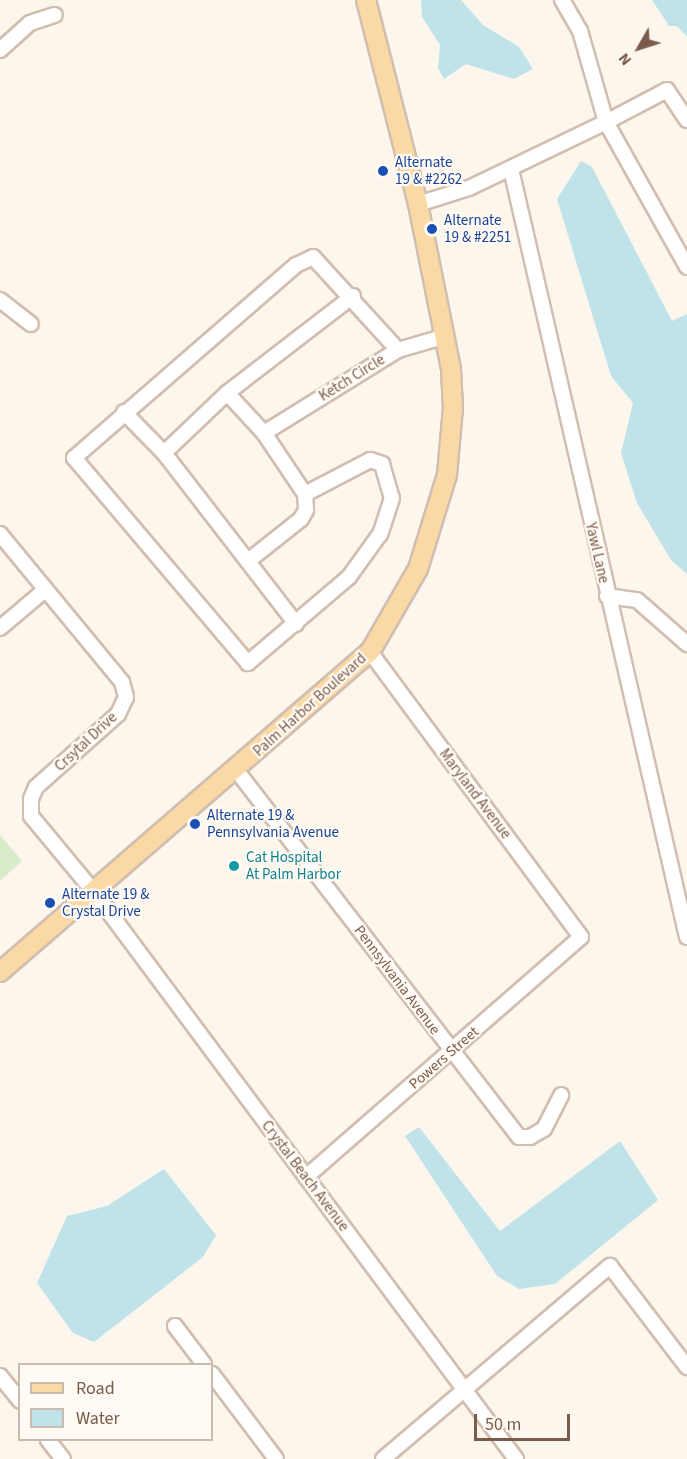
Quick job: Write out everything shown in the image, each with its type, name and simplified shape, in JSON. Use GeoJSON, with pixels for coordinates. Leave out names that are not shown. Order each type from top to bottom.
{"type":"FeatureCollection","features":[{"type":"Feature","properties":{"kind":"main road"},"geometry":{"type":"LineString","coordinates":[[366,0],[418,204]]}},
{"type":"Feature","properties":{"kind":"main road","name":"Palm Harbor Boulevard"},"geometry":{"type":"LineString","coordinates":[[0,972],[237,771],[370,652],[418,569],[440,509],[452,446],[453,408],[446,336],[418,204]]}},
{"type":"Feature","properties":{"kind":"street"},"geometry":{"type":"LineString","coordinates":[[562,0],[580,31],[606,122],[687,267]]}},
{"type":"Feature","properties":{"kind":"street"},"geometry":{"type":"LineString","coordinates":[[0,50],[30,23],[55,15]]}},
{"type":"Feature","properties":{"kind":"street"},"geometry":{"type":"LineString","coordinates":[[418,204],[511,169],[667,90],[687,120]]}},
{"type":"Feature","properties":{"kind":"street","name":"Yawl Lane"},"geometry":{"type":"LineString","coordinates":[[511,169],[607,596],[687,937]]}},
{"type":"Feature","properties":{"kind":"street"},"geometry":{"type":"LineString","coordinates":[[305,494],[370,460],[382,464],[392,498],[380,534],[349,577],[248,663],[75,458],[124,412],[296,265],[313,257],[353,296],[398,350]]}},
{"type":"Feature","properties":{"kind":"street"},"geometry":{"type":"LineString","coordinates":[[164,453],[227,393],[353,296]]}},
{"type":"Feature","properties":{"kind":"street"},"geometry":{"type":"LineString","coordinates":[[0,300],[32,324]]}},
{"type":"Feature","properties":{"kind":"street","name":"Ketch Circle"},"geometry":{"type":"LineString","coordinates":[[264,433],[398,350],[446,336]]}},
{"type":"Feature","properties":{"kind":"street"},"geometry":{"type":"LineString","coordinates":[[227,393],[264,433],[305,494],[306,510],[301,519],[248,561]]}},
{"type":"Feature","properties":{"kind":"street"},"geometry":{"type":"LineString","coordinates":[[124,412],[164,453],[296,624]]}},
{"type":"Feature","properties":{"kind":"street","name":"Crsytal Drive"},"geometry":{"type":"LineString","coordinates":[[0,534],[122,682],[126,697],[118,714],[36,787],[30,800],[31,816],[94,892]]}},
{"type":"Feature","properties":{"kind":"street"},"geometry":{"type":"LineString","coordinates":[[0,628],[45,590]]}},
{"type":"Feature","properties":{"kind":"street"},"geometry":{"type":"LineString","coordinates":[[607,596],[637,600],[687,644]]}},
{"type":"Feature","properties":{"kind":"street","name":"Maryland Avenue"},"geometry":{"type":"LineString","coordinates":[[370,652],[581,937]]}},
{"type":"Feature","properties":{"kind":"street","name":"Pennsylvania Avenue"},"geometry":{"type":"LineString","coordinates":[[237,771],[519,1137],[530,1137],[544,1129],[561,1095]]}},
{"type":"Feature","properties":{"kind":"street","name":"Crystal Beach Avenue"},"geometry":{"type":"LineString","coordinates":[[94,892],[516,1459]]}},
{"type":"Feature","properties":{"kind":"street","name":"Powers Street"},"geometry":{"type":"LineString","coordinates":[[306,1176],[452,1052],[581,937]]}},
{"type":"Feature","properties":{"kind":"street"},"geometry":{"type":"LineString","coordinates":[[383,1459],[610,1266],[687,1367]]}},
{"type":"Feature","properties":{"kind":"street"},"geometry":{"type":"LineString","coordinates":[[175,1326],[203,1363]]}},
{"type":"Feature","properties":{"kind":"street"},"geometry":{"type":"LineString","coordinates":[[213,1375],[276,1459]]}},
{"type":"Feature","properties":{"kind":"street"},"geometry":{"type":"LineString","coordinates":[[0,1376],[18,1398]]}},
{"type":"Feature","properties":{"kind":"street"},"geometry":{"type":"LineString","coordinates":[[49,1441],[63,1459]]}},
{"type":"Feature","properties":{"kind":"green space"},"geometry":{"type":"Polygon","coordinates":[[[0,835],[22,861],[0,881],[0,835]]]}},
{"type":"Feature","properties":{"kind":"water"},"geometry":{"type":"Polygon","coordinates":[[[421,0],[461,0],[483,25],[519,47],[533,69],[514,79],[466,64],[444,79],[438,68],[440,45],[422,17],[421,0]]]}},
{"type":"Feature","properties":{"kind":"water"},"geometry":{"type":"Polygon","coordinates":[[[652,0],[687,0],[687,37],[677,26],[669,26],[652,0]]]}},
{"type":"Feature","properties":{"kind":"water"},"geometry":{"type":"Polygon","coordinates":[[[581,161],[592,167],[672,321],[687,314],[687,574],[671,560],[637,503],[621,453],[633,403],[611,376],[557,199],[581,161]]]}},
{"type":"Feature","properties":{"kind":"water"},"geometry":{"type":"Polygon","coordinates":[[[419,1127],[500,1231],[620,1141],[658,1200],[555,1284],[519,1289],[497,1276],[405,1136],[419,1127]]]}},
{"type":"Feature","properties":{"kind":"water"},"geometry":{"type":"Polygon","coordinates":[[[164,1169],[216,1235],[203,1257],[94,1342],[73,1333],[37,1283],[67,1216],[107,1206],[164,1169]]]}},
{"type":"Feature","properties":{"kind":"place","name":"Alternate 19 & #2262"},"geometry":{"type":"Point","coordinates":[383,171]}},
{"type":"Feature","properties":{"kind":"place","name":"Alternate 19 & #2251"},"geometry":{"type":"Point","coordinates":[432,229]}},
{"type":"Feature","properties":{"kind":"place","name":"Alternate 19 & Pennsylvania Avenue"},"geometry":{"type":"Point","coordinates":[195,824]}},
{"type":"Feature","properties":{"kind":"place","name":"Cat Hospital At Palm Harbor"},"geometry":{"type":"Point","coordinates":[234,866]}},
{"type":"Feature","properties":{"kind":"place","name":"Alternate 19 & Crystal Drive"},"geometry":{"type":"Point","coordinates":[50,903]}}]}
